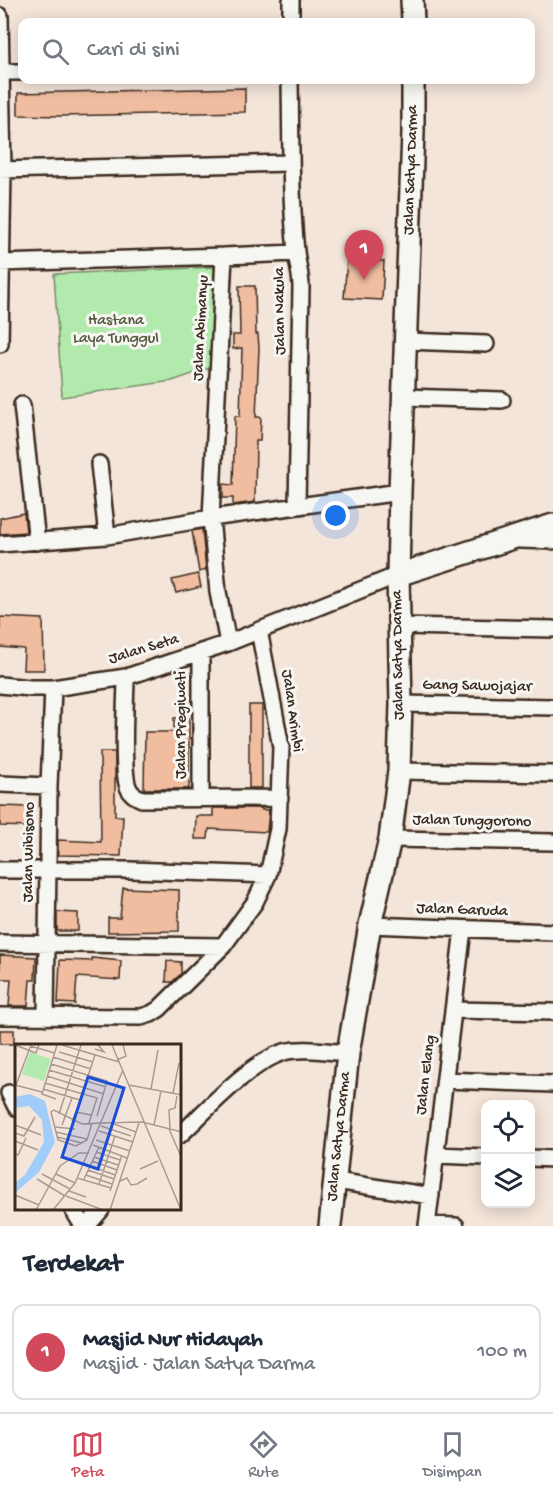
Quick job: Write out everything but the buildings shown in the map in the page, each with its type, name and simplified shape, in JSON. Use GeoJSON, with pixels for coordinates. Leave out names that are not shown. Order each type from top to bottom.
{"type":"FeatureCollection","features":[{"type":"Feature","properties":{"kind":"main road"},"geometry":{"type":"LineString","coordinates":[[412,0],[412,18]]}},
{"type":"Feature","properties":{"kind":"main road","name":"Jalan Satya Darma"},"geometry":{"type":"LineString","coordinates":[[330,1226],[348,1053],[370,926],[390,839],[399,771],[401,704],[398,575],[413,84]]}},
{"type":"Feature","properties":{"kind":"main road"},"geometry":{"type":"LineString","coordinates":[[398,575],[553,525]]}},
{"type":"Feature","properties":{"kind":"street"},"geometry":{"type":"LineString","coordinates":[[291,0],[291,18]]}},
{"type":"Feature","properties":{"kind":"street"},"geometry":{"type":"LineString","coordinates":[[0,16],[2,170],[0,344]]}},
{"type":"Feature","properties":{"kind":"street"},"geometry":{"type":"LineString","coordinates":[[1,72],[18,72]]}},
{"type":"Feature","properties":{"kind":"street","name":"Jalan Nakula"},"geometry":{"type":"LineString","coordinates":[[290,84],[291,163],[296,253],[301,274],[297,506]]}},
{"type":"Feature","properties":{"kind":"street"},"geometry":{"type":"LineString","coordinates":[[2,170],[291,163]]}},
{"type":"Feature","properties":{"kind":"street"},"geometry":{"type":"LineString","coordinates":[[224,256],[296,253]]}},
{"type":"Feature","properties":{"kind":"street","name":"Jalan Abimanyu"},"geometry":{"type":"LineString","coordinates":[[2,263],[224,256],[211,518],[218,592],[228,642]]}},
{"type":"Feature","properties":{"kind":"street"},"geometry":{"type":"LineString","coordinates":[[406,341],[486,344]]}},
{"type":"Feature","properties":{"kind":"street"},"geometry":{"type":"LineString","coordinates":[[403,397],[502,400]]}},
{"type":"Feature","properties":{"kind":"street"},"geometry":{"type":"LineString","coordinates":[[22,405],[37,542]]}},
{"type":"Feature","properties":{"kind":"street"},"geometry":{"type":"LineString","coordinates":[[99,464],[107,536]]}},
{"type":"Feature","properties":{"kind":"street"},"geometry":{"type":"LineString","coordinates":[[0,544],[107,536],[211,518],[400,492]]}},
{"type":"Feature","properties":{"kind":"street"},"geometry":{"type":"LineString","coordinates":[[510,539],[553,541]]}},
{"type":"Feature","properties":{"kind":"street","name":"Jalan Seta"},"geometry":{"type":"LineString","coordinates":[[0,685],[52,688],[126,677],[228,642],[398,575]]}},
{"type":"Feature","properties":{"kind":"street"},"geometry":{"type":"LineString","coordinates":[[399,626],[553,629]]}},
{"type":"Feature","properties":{"kind":"street","name":"Jalan Arimbi"},"geometry":{"type":"LineString","coordinates":[[0,1016],[141,1017],[151,1014],[159,1009],[223,946],[255,902],[268,875],[278,829],[281,747],[259,630]]}},
{"type":"Feature","properties":{"kind":"street","name":"Jalan Pregiwati"},"geometry":{"type":"LineString","coordinates":[[201,652],[201,798]]}},
{"type":"Feature","properties":{"kind":"street"},"geometry":{"type":"LineString","coordinates":[[126,677],[125,758],[127,785],[133,795],[142,799],[280,798]]}},
{"type":"Feature","properties":{"kind":"street","name":"Jalan Wibisono"},"geometry":{"type":"LineString","coordinates":[[46,1017],[52,688]]}},
{"type":"Feature","properties":{"kind":"street","name":"Gang Sawojajar"},"geometry":{"type":"LineString","coordinates":[[401,704],[553,707]]}},
{"type":"Feature","properties":{"kind":"street"},"geometry":{"type":"LineString","coordinates":[[399,771],[553,774]]}},
{"type":"Feature","properties":{"kind":"street"},"geometry":{"type":"LineString","coordinates":[[0,784],[49,786]]}},
{"type":"Feature","properties":{"kind":"street","name":"Jalan Tunggorono"},"geometry":{"type":"LineString","coordinates":[[390,839],[553,842]]}},
{"type":"Feature","properties":{"kind":"street"},"geometry":{"type":"LineString","coordinates":[[0,870],[130,870],[268,875]]}},
{"type":"Feature","properties":{"kind":"street","name":"Jalan Garuda"},"geometry":{"type":"LineString","coordinates":[[370,926],[553,932]]}},
{"type":"Feature","properties":{"kind":"street","name":"Jalan Elang"},"geometry":{"type":"LineString","coordinates":[[428,1226],[463,929]]}},
{"type":"Feature","properties":{"kind":"street"},"geometry":{"type":"LineString","coordinates":[[0,943],[223,946]]}},
{"type":"Feature","properties":{"kind":"street"},"geometry":{"type":"LineString","coordinates":[[453,1010],[553,1012]]}},
{"type":"Feature","properties":{"kind":"street"},"geometry":{"type":"LineString","coordinates":[[182,1133],[261,1062],[284,1052],[348,1053]]}},
{"type":"Feature","properties":{"kind":"street"},"geometry":{"type":"LineString","coordinates":[[445,1080],[553,1084]]}},
{"type":"Feature","properties":{"kind":"street"},"geometry":{"type":"LineString","coordinates":[[9,1093],[15,1105]]}},
{"type":"Feature","properties":{"kind":"street"},"geometry":{"type":"LineString","coordinates":[[436,1155],[481,1156]]}},
{"type":"Feature","properties":{"kind":"street"},"geometry":{"type":"LineString","coordinates":[[535,1158],[553,1159]]}},
{"type":"Feature","properties":{"kind":"street"},"geometry":{"type":"LineString","coordinates":[[336,1181],[431,1196]]}},
{"type":"Feature","properties":{"kind":"street"},"geometry":{"type":"LineString","coordinates":[[74,1211],[85,1226],[99,1211]]}},
{"type":"Feature","properties":{"kind":"street"},"geometry":{"type":"LineString","coordinates":[[428,1226],[456,1226]]}},
{"type":"Feature","properties":{"kind":"green space","name":"Hastana Laya Tunggul"},"geometry":{"type":"Polygon","coordinates":[[[215,267],[210,368],[172,381],[62,397],[54,274],[215,267]]]}},
{"type":"Feature","properties":{"kind":"place","name":"Masjid Nur Hidayah"},"geometry":{"type":"Point","coordinates":[364,280]}}]}
